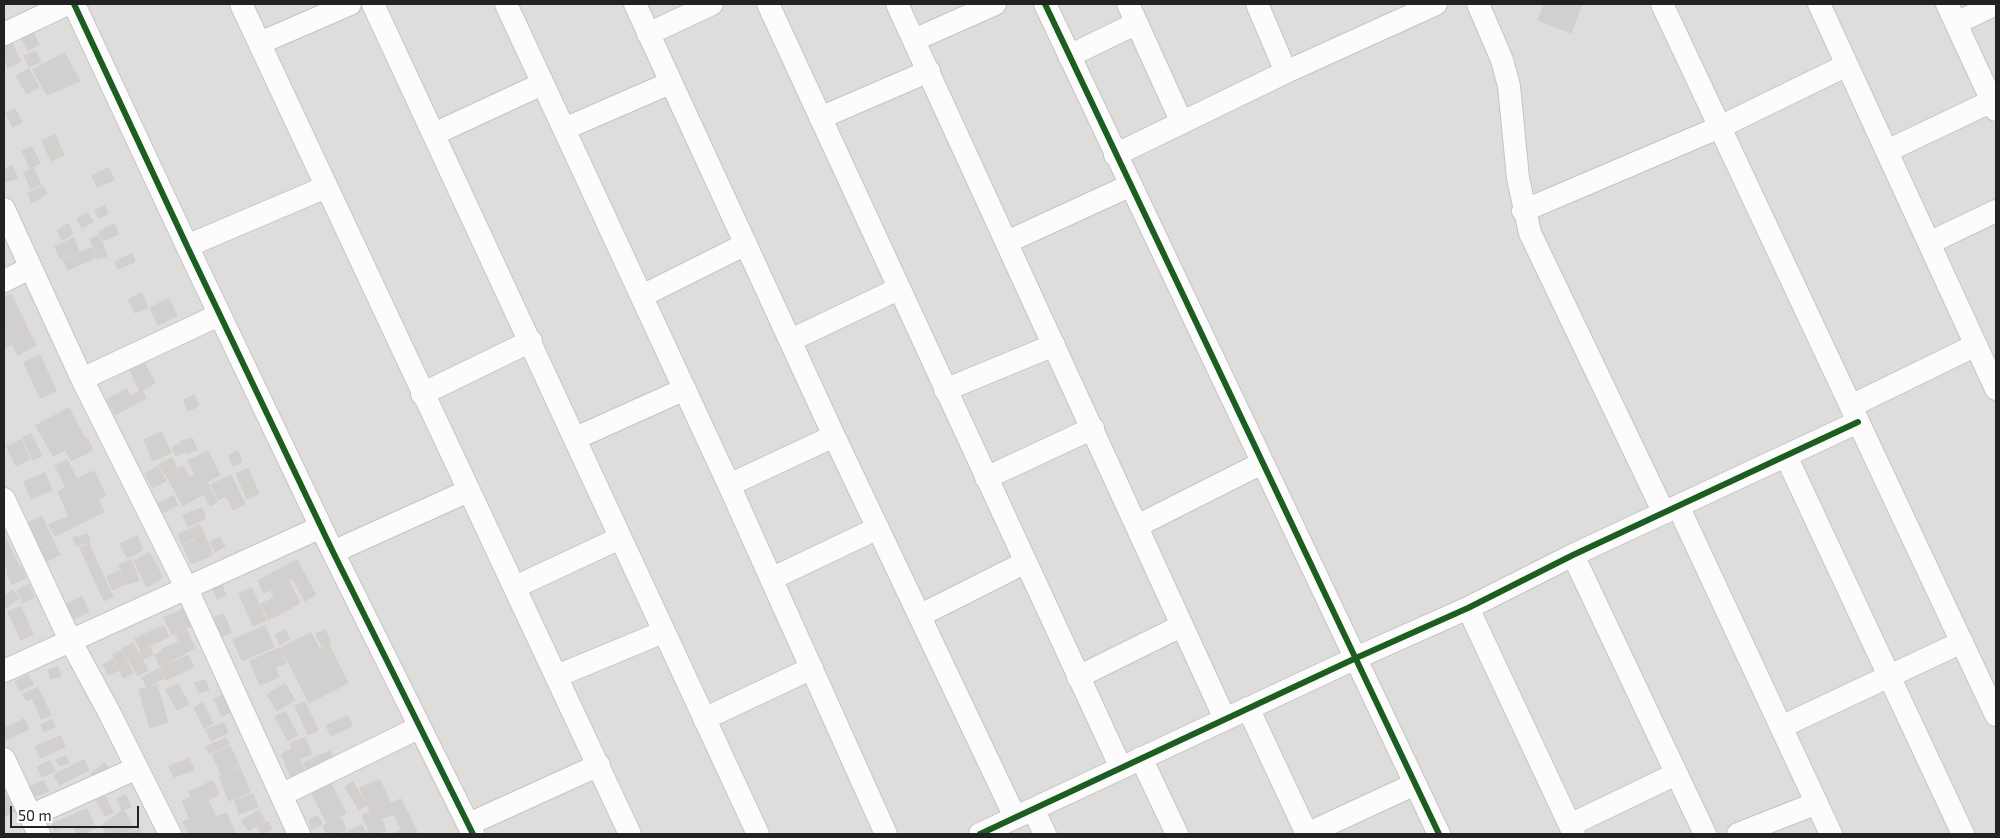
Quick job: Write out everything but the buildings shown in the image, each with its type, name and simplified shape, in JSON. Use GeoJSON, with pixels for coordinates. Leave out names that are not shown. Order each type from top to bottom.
{"type":"FeatureCollection","features":[{"type":"Feature","properties":{"kind":"street"},"geometry":{"type":"LineString","coordinates":[[4,34],[66,4]]}},
{"type":"Feature","properties":{"kind":"street"},"geometry":{"type":"LineString","coordinates":[[74,4],[219,315],[333,552],[471,829],[599,765]]}},
{"type":"Feature","properties":{"kind":"street"},"geometry":{"type":"LineString","coordinates":[[241,4],[422,394],[557,676],[630,834]]}},
{"type":"Feature","properties":{"kind":"street"},"geometry":{"type":"LineString","coordinates":[[260,43],[350,4]]}},
{"type":"Feature","properties":{"kind":"street"},"geometry":{"type":"LineString","coordinates":[[373,4],[576,438],[663,632],[758,834]]}},
{"type":"Feature","properties":{"kind":"street"},"geometry":{"type":"LineString","coordinates":[[506,4],[729,485],[886,834]]}},
{"type":"Feature","properties":{"kind":"street"},"geometry":{"type":"LineString","coordinates":[[635,4],[834,436],[920,615],[1024,813],[1045,834]]}},
{"type":"Feature","properties":{"kind":"street"},"geometry":{"type":"LineString","coordinates":[[648,34],[712,4]]}},
{"type":"Feature","properties":{"kind":"street"},"geometry":{"type":"LineString","coordinates":[[768,4],[1024,563],[1121,768]]}},
{"type":"Feature","properties":{"kind":"street"},"geometry":{"type":"LineString","coordinates":[[897,4],[1225,719]]}},
{"type":"Feature","properties":{"kind":"street"},"geometry":{"type":"LineString","coordinates":[[914,40],[995,4]]}},
{"type":"Feature","properties":{"kind":"street"},"geometry":{"type":"LineString","coordinates":[[1044,4],[1439,834]]}},
{"type":"Feature","properties":{"kind":"street"},"geometry":{"type":"LineString","coordinates":[[1257,4],[1286,72]]}},
{"type":"Feature","properties":{"kind":"street"},"geometry":{"type":"LineString","coordinates":[[1115,155],[1286,72],[1409,9],[1436,4]]}},
{"type":"Feature","properties":{"kind":"street"},"geometry":{"type":"LineString","coordinates":[[1478,4],[1502,60],[1509,86],[1523,211],[1530,233],[1781,727],[1831,834]]}},
{"type":"Feature","properties":{"kind":"street"},"geometry":{"type":"LineString","coordinates":[[1662,4],[1996,712]]}},
{"type":"Feature","properties":{"kind":"street"},"geometry":{"type":"LineString","coordinates":[[1819,4],[1996,389]]}},
{"type":"Feature","properties":{"kind":"street"},"geometry":{"type":"LineString","coordinates":[[1887,151],[1994,106],[1952,13],[1996,4]]}},
{"type":"Feature","properties":{"kind":"street"},"geometry":{"type":"LineString","coordinates":[[1069,56],[1132,13],[1182,123]]}},
{"type":"Feature","properties":{"kind":"street"},"geometry":{"type":"LineString","coordinates":[[1523,211],[1720,127],[1847,65]]}},
{"type":"Feature","properties":{"kind":"street"},"geometry":{"type":"LineString","coordinates":[[820,118],[929,71]]}},
{"type":"Feature","properties":{"kind":"street"},"geometry":{"type":"LineString","coordinates":[[564,129],[670,82]]}},
{"type":"Feature","properties":{"kind":"street"},"geometry":{"type":"LineString","coordinates":[[434,134],[542,84]]}},
{"type":"Feature","properties":{"kind":"street"},"geometry":{"type":"LineString","coordinates":[[1007,242],[1129,186]]}},
{"type":"Feature","properties":{"kind":"street"},"geometry":{"type":"LineString","coordinates":[[187,246],[326,187]]}},
{"type":"Feature","properties":{"kind":"street"},"geometry":{"type":"LineString","coordinates":[[4,209],[82,380],[187,589],[299,834]]}},
{"type":"Feature","properties":{"kind":"street"},"geometry":{"type":"LineString","coordinates":[[1929,243],[1996,211]]}},
{"type":"Feature","properties":{"kind":"street"},"geometry":{"type":"LineString","coordinates":[[642,296],[746,244]]}},
{"type":"Feature","properties":{"kind":"street"},"geometry":{"type":"LineString","coordinates":[[4,281],[30,268]]}},
{"type":"Feature","properties":{"kind":"street"},"geometry":{"type":"LineString","coordinates":[[791,340],[898,289]]}},
{"type":"Feature","properties":{"kind":"street"},"geometry":{"type":"LineString","coordinates":[[82,380],[219,315]]}},
{"type":"Feature","properties":{"kind":"street"},"geometry":{"type":"LineString","coordinates":[[422,394],[531,341]]}},
{"type":"Feature","properties":{"kind":"street"},"geometry":{"type":"LineString","coordinates":[[945,390],[1054,345]]}},
{"type":"Feature","properties":{"kind":"street"},"geometry":{"type":"LineString","coordinates":[[980,834],[1248,708],[1468,608],[1573,555],[1786,456],[1976,345]]}},
{"type":"Feature","properties":{"kind":"street"},"geometry":{"type":"LineString","coordinates":[[576,438],[685,389]]}},
{"type":"Feature","properties":{"kind":"street"},"geometry":{"type":"LineString","coordinates":[[986,478],[1093,428]]}},
{"type":"Feature","properties":{"kind":"street"},"geometry":{"type":"LineString","coordinates":[[729,485],[834,436]]}},
{"type":"Feature","properties":{"kind":"street"},"geometry":{"type":"LineString","coordinates":[[1786,456],[1962,834]]}},
{"type":"Feature","properties":{"kind":"street"},"geometry":{"type":"LineString","coordinates":[[1136,526],[1262,463]]}},
{"type":"Feature","properties":{"kind":"street"},"geometry":{"type":"LineString","coordinates":[[333,552],[468,491]]}},
{"type":"Feature","properties":{"kind":"street"},"geometry":{"type":"LineString","coordinates":[[4,499],[70,640],[170,834]]}},
{"type":"Feature","properties":{"kind":"street"},"geometry":{"type":"LineString","coordinates":[[4,671],[321,527]]}},
{"type":"Feature","properties":{"kind":"street"},"geometry":{"type":"LineString","coordinates":[[771,579],[878,528]]}},
{"type":"Feature","properties":{"kind":"street"},"geometry":{"type":"LineString","coordinates":[[514,587],[620,538]]}},
{"type":"Feature","properties":{"kind":"street"},"geometry":{"type":"LineString","coordinates":[[1573,555],[1704,834]]}},
{"type":"Feature","properties":{"kind":"street"},"geometry":{"type":"LineString","coordinates":[[920,615],[1024,563]]}},
{"type":"Feature","properties":{"kind":"street"},"geometry":{"type":"LineString","coordinates":[[1468,608],[1572,830],[1676,774]]}},
{"type":"Feature","properties":{"kind":"street"},"geometry":{"type":"LineString","coordinates":[[1078,677],[1182,626]]}},
{"type":"Feature","properties":{"kind":"street"},"geometry":{"type":"LineString","coordinates":[[557,676],[663,632]]}},
{"type":"Feature","properties":{"kind":"street"},"geometry":{"type":"LineString","coordinates":[[1781,727],[1962,642]]}},
{"type":"Feature","properties":{"kind":"street"},"geometry":{"type":"LineString","coordinates":[[704,719],[812,668]]}},
{"type":"Feature","properties":{"kind":"street"},"geometry":{"type":"LineString","coordinates":[[1248,708],[1307,834],[1415,784]]}},
{"type":"Feature","properties":{"kind":"street"},"geometry":{"type":"LineString","coordinates":[[281,795],[420,727]]}},
{"type":"Feature","properties":{"kind":"street"},"geometry":{"type":"LineString","coordinates":[[1141,758],[1176,834]]}},
{"type":"Feature","properties":{"kind":"street"},"geometry":{"type":"LineString","coordinates":[[4,759],[35,825],[137,768]]}},
{"type":"Feature","properties":{"kind":"street"},"geometry":{"type":"LineString","coordinates":[[1738,834],[1817,803]]}},
{"type":"Feature","properties":{"kind":"shaded area"},"geometry":{"type":"Polygon","coordinates":[[[4,4],[1996,4],[1996,834],[4,834],[4,4]]]}},
{"type":"Feature","properties":{"kind":"cycle path"},"geometry":{"type":"LineString","coordinates":[[74,4],[333,552],[473,834]]}},
{"type":"Feature","properties":{"kind":"cycle path"},"geometry":{"type":"LineString","coordinates":[[1045,4],[1439,834]]}},
{"type":"Feature","properties":{"kind":"cycle path"},"geometry":{"type":"LineString","coordinates":[[980,834],[1356,658],[1468,608],[1573,555],[1858,422]]}}]}
